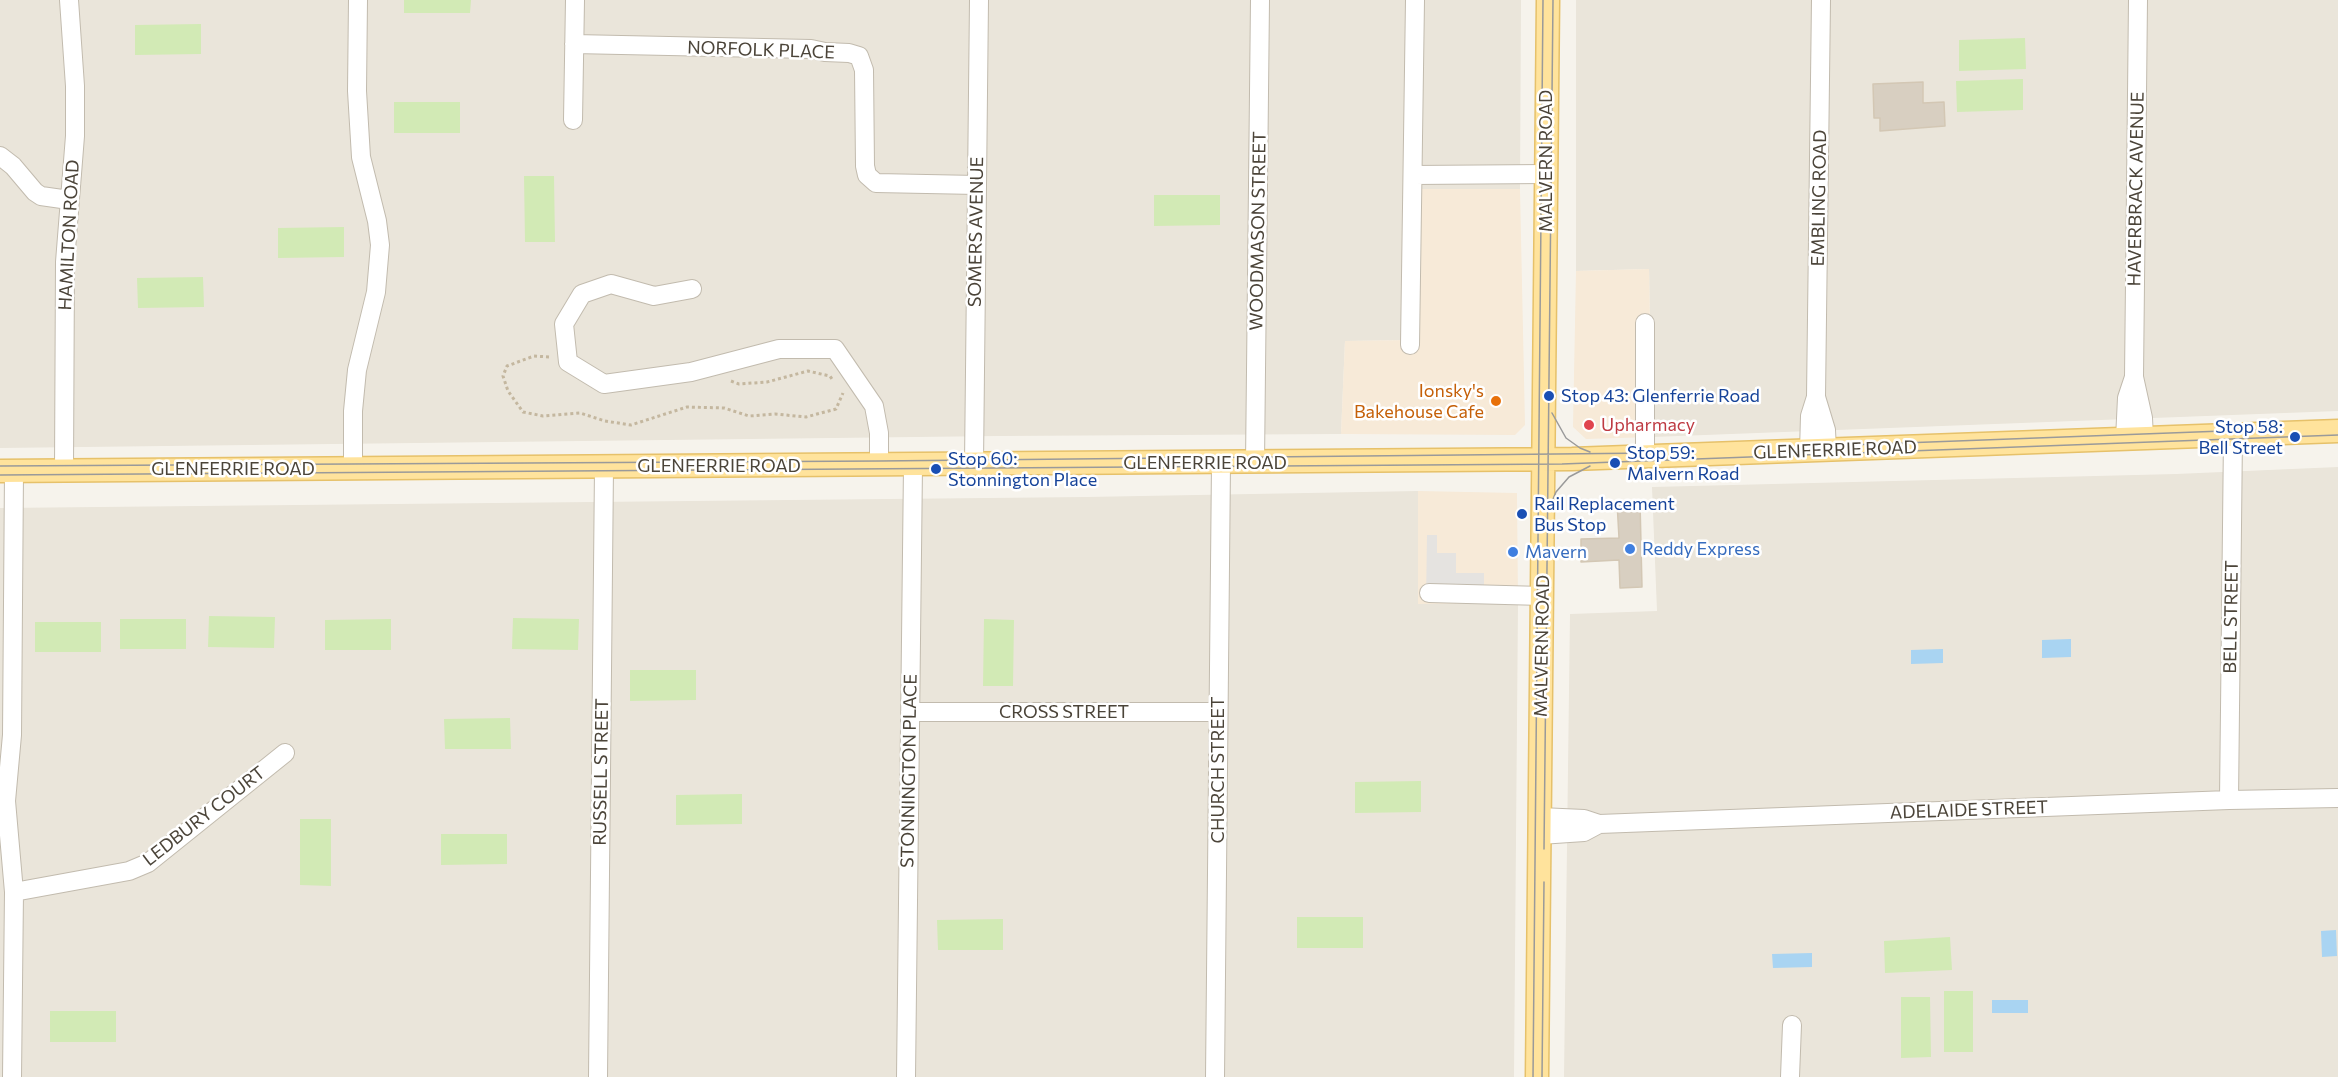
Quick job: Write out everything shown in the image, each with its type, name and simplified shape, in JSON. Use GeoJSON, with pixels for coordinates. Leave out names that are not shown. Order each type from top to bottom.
{"type":"FeatureCollection","features":[{"type":"Feature","properties":{"kind":"main road","name":"MALVERN ROAD"},"geometry":{"type":"LineString","coordinates":[[1537,1077],[1548,0]]}},
{"type":"Feature","properties":{"kind":"main road","name":"GLENFERRIE ROAD"},"geometry":{"type":"LineString","coordinates":[[7,471],[1255,463],[1645,458],[2338,431]]}},
{"type":"Feature","properties":{"kind":"street","name":"HAMILTON ROAD"},"geometry":{"type":"LineString","coordinates":[[63,470],[65,262],[75,136],[75,86],[69,0]]}},
{"type":"Feature","properties":{"kind":"street"},"geometry":{"type":"LineString","coordinates":[[353,468],[353,411],[357,370],[376,292],[380,246],[377,221],[360,147],[357,91],[358,0]]}},
{"type":"Feature","properties":{"kind":"street"},"geometry":{"type":"LineString","coordinates":[[573,120],[575,0]]}},
{"type":"Feature","properties":{"kind":"street","name":"SOMERS AVENUE"},"geometry":{"type":"LineString","coordinates":[[974,464],[979,0]]}},
{"type":"Feature","properties":{"kind":"street","name":"WOODMASON STREET"},"geometry":{"type":"LineString","coordinates":[[1255,463],[1260,0]]}},
{"type":"Feature","properties":{"kind":"street"},"geometry":{"type":"LineString","coordinates":[[1410,345],[1415,0]]}},
{"type":"Feature","properties":{"kind":"street","name":"EMBLING ROAD"},"geometry":{"type":"LineString","coordinates":[[1818,451],[1826,430],[1816,397],[1821,0]]}},
{"type":"Feature","properties":{"kind":"street","name":"HAVERBRACK AVENUE"},"geometry":{"type":"LineString","coordinates":[[2134,439],[2143,418],[2134,377],[2138,0]]}},
{"type":"Feature","properties":{"kind":"street","name":"NORFOLK PLACE"},"geometry":{"type":"LineString","coordinates":[[574,44],[811,49],[859,56],[864,70],[867,175],[876,183],[977,185]]}},
{"type":"Feature","properties":{"kind":"street"},"geometry":{"type":"LineString","coordinates":[[0,156],[13,166],[41,196],[69,200]]}},
{"type":"Feature","properties":{"kind":"street"},"geometry":{"type":"LineString","coordinates":[[1413,175],[1546,174]]}},
{"type":"Feature","properties":{"kind":"street"},"geometry":{"type":"LineString","coordinates":[[692,289],[654,296],[611,284],[582,294],[564,324],[568,362],[604,384],[691,372],[779,349],[835,349],[874,406],[879,433],[879,465]]}},
{"type":"Feature","properties":{"kind":"street"},"geometry":{"type":"LineString","coordinates":[[1645,323],[1645,458]]}},
{"type":"Feature","properties":{"kind":"street","name":"BELL STREET"},"geometry":{"type":"LineString","coordinates":[[2229,800],[2233,435]]}},
{"type":"Feature","properties":{"kind":"street","name":"CHURCH STREET"},"geometry":{"type":"LineString","coordinates":[[1215,1077],[1221,463]]}},
{"type":"Feature","properties":{"kind":"street","name":"STONNINGTON PLACE"},"geometry":{"type":"LineString","coordinates":[[906,1077],[913,465]]}},
{"type":"Feature","properties":{"kind":"street","name":"RUSSELL STREET"},"geometry":{"type":"LineString","coordinates":[[598,1077],[604,467]]}},
{"type":"Feature","properties":{"kind":"street"},"geometry":{"type":"LineString","coordinates":[[7,471],[12,735],[4,767],[6,815],[14,892],[12,1077]]}},
{"type":"Feature","properties":{"kind":"street"},"geometry":{"type":"LineString","coordinates":[[1429,593],[1543,596]]}},
{"type":"Feature","properties":{"kind":"street","name":"CROSS STREET"},"geometry":{"type":"LineString","coordinates":[[910,712],[1218,712]]}},
{"type":"Feature","properties":{"kind":"street","name":"LEDBURY COURT"},"geometry":{"type":"LineString","coordinates":[[14,892],[129,871],[148,863],[285,753]]}},
{"type":"Feature","properties":{"kind":"street","name":"ADELAIDE STREET"},"geometry":{"type":"LineString","coordinates":[[1540,826],[1584,819],[1599,824],[2229,800],[2338,798]]}},
{"type":"Feature","properties":{"kind":"street"},"geometry":{"type":"LineString","coordinates":[[1790,1077],[1792,1025]]}},
{"type":"Feature","properties":{"kind":"path"},"geometry":{"type":"LineString","coordinates":[[568,359],[534,356],[507,366],[503,376],[508,392],[523,412],[543,416],[580,413],[605,421],[631,425],[687,407],[724,408],[749,417],[775,414],[806,417],[836,409],[844,393],[830,376],[808,371],[767,382],[739,384],[720,376],[709,367]]}},
{"type":"Feature","properties":{"kind":"shaded area"},"geometry":{"type":"Polygon","coordinates":[[[0,0],[1521,0],[1520,189],[1411,189],[1411,340],[1345,341],[1341,434],[0,448],[0,0]]]}},
{"type":"Feature","properties":{"kind":"shaded area"},"geometry":{"type":"Polygon","coordinates":[[[1576,0],[2338,0],[2338,411],[1652,437],[1649,269],[1576,271],[1576,0]]]}},
{"type":"Feature","properties":{"kind":"shaded area"},"geometry":{"type":"Polygon","coordinates":[[[1411,189],[1520,189],[1525,425],[1515,435],[1341,434],[1345,341],[1411,340],[1411,189]]]}},
{"type":"Feature","properties":{"kind":"shaded area"},"geometry":{"type":"Polygon","coordinates":[[[1649,269],[1652,437],[1586,439],[1573,427],[1576,271],[1649,269]]]}},
{"type":"Feature","properties":{"kind":"shaded area"},"geometry":{"type":"Polygon","coordinates":[[[2338,467],[2338,1077],[1564,1077],[1570,614],[1657,611],[1652,487],[2176,474],[2338,467]]]}},
{"type":"Feature","properties":{"kind":"shaded area"},"geometry":{"type":"Polygon","coordinates":[[[1418,491],[1418,603],[1518,603],[1514,1077],[0,1077],[0,508],[1086,497],[1418,491]]]}},
{"type":"Feature","properties":{"kind":"shaded area"},"geometry":{"type":"Polygon","coordinates":[[[1418,491],[1517,493],[1518,603],[1418,604],[1418,491]]]}},
{"type":"Feature","properties":{"kind":"shaded area"},"geometry":{"type":"Polygon","coordinates":[[[1427,535],[1437,535],[1437,553],[1456,553],[1456,573],[1484,573],[1484,601],[1426,601],[1427,535]]]}},
{"type":"Feature","properties":{"kind":"green space"},"geometry":{"type":"Polygon","coordinates":[[[404,0],[471,0],[470,13],[404,13],[404,0]]]}},
{"type":"Feature","properties":{"kind":"green space"},"geometry":{"type":"Polygon","coordinates":[[[201,24],[201,54],[135,55],[135,25],[201,24]]]}},
{"type":"Feature","properties":{"kind":"green space"},"geometry":{"type":"Polygon","coordinates":[[[2025,38],[2026,69],[1959,71],[1959,40],[2025,38]]]}},
{"type":"Feature","properties":{"kind":"green space"},"geometry":{"type":"Polygon","coordinates":[[[2023,79],[2023,110],[1957,112],[1956,81],[2023,79]]]}},
{"type":"Feature","properties":{"kind":"green space"},"geometry":{"type":"Polygon","coordinates":[[[394,102],[460,102],[460,133],[394,133],[394,102]]]}},
{"type":"Feature","properties":{"kind":"green space"},"geometry":{"type":"Polygon","coordinates":[[[524,176],[554,176],[555,242],[525,242],[524,176]]]}},
{"type":"Feature","properties":{"kind":"green space"},"geometry":{"type":"Polygon","coordinates":[[[1154,195],[1220,195],[1220,225],[1154,226],[1154,195]]]}},
{"type":"Feature","properties":{"kind":"green space"},"geometry":{"type":"Polygon","coordinates":[[[344,227],[344,257],[278,258],[278,228],[344,227]]]}},
{"type":"Feature","properties":{"kind":"green space"},"geometry":{"type":"Polygon","coordinates":[[[203,277],[204,307],[138,308],[137,278],[203,277]]]}},
{"type":"Feature","properties":{"kind":"green space"},"geometry":{"type":"Polygon","coordinates":[[[209,616],[275,617],[274,648],[208,647],[209,616]]]}},
{"type":"Feature","properties":{"kind":"green space"},"geometry":{"type":"Polygon","coordinates":[[[513,618],[579,619],[578,650],[512,649],[513,618]]]}},
{"type":"Feature","properties":{"kind":"green space"},"geometry":{"type":"Polygon","coordinates":[[[120,619],[186,619],[186,649],[120,649],[120,619]]]}},
{"type":"Feature","properties":{"kind":"green space"},"geometry":{"type":"Polygon","coordinates":[[[391,619],[391,650],[325,650],[325,620],[391,619]]]}},
{"type":"Feature","properties":{"kind":"green space"},"geometry":{"type":"Polygon","coordinates":[[[984,619],[1014,620],[1013,686],[983,686],[984,619]]]}},
{"type":"Feature","properties":{"kind":"green space"},"geometry":{"type":"Polygon","coordinates":[[[35,622],[101,622],[101,652],[35,652],[35,622]]]}},
{"type":"Feature","properties":{"kind":"green space"},"geometry":{"type":"Polygon","coordinates":[[[630,670],[696,670],[696,700],[630,701],[630,670]]]}},
{"type":"Feature","properties":{"kind":"green space"},"geometry":{"type":"Polygon","coordinates":[[[510,718],[511,749],[445,749],[444,719],[510,718]]]}},
{"type":"Feature","properties":{"kind":"green space"},"geometry":{"type":"Polygon","coordinates":[[[1421,781],[1421,812],[1355,813],[1355,782],[1421,781]]]}},
{"type":"Feature","properties":{"kind":"green space"},"geometry":{"type":"Polygon","coordinates":[[[742,794],[742,824],[676,825],[676,795],[742,794]]]}},
{"type":"Feature","properties":{"kind":"green space"},"geometry":{"type":"Polygon","coordinates":[[[300,819],[331,819],[331,886],[300,885],[300,819]]]}},
{"type":"Feature","properties":{"kind":"green space"},"geometry":{"type":"Polygon","coordinates":[[[441,834],[507,834],[507,864],[441,865],[441,834]]]}},
{"type":"Feature","properties":{"kind":"green space"},"geometry":{"type":"Polygon","coordinates":[[[1297,917],[1363,917],[1363,948],[1297,948],[1297,917]]]}},
{"type":"Feature","properties":{"kind":"green space"},"geometry":{"type":"Polygon","coordinates":[[[1003,919],[1003,950],[938,950],[937,920],[1003,919]]]}},
{"type":"Feature","properties":{"kind":"green space"},"geometry":{"type":"Polygon","coordinates":[[[1950,937],[1952,970],[1885,973],[1884,941],[1950,937]]]}},
{"type":"Feature","properties":{"kind":"green space"},"geometry":{"type":"Polygon","coordinates":[[[1944,991],[1973,991],[1973,1052],[1944,1052],[1944,991]]]}},
{"type":"Feature","properties":{"kind":"green space"},"geometry":{"type":"Polygon","coordinates":[[[1901,997],[1930,997],[1931,1057],[1901,1058],[1901,997]]]}},
{"type":"Feature","properties":{"kind":"green space"},"geometry":{"type":"Polygon","coordinates":[[[50,1011],[116,1011],[116,1042],[50,1042],[50,1011]]]}},
{"type":"Feature","properties":{"kind":"water"},"geometry":{"type":"Polygon","coordinates":[[[2071,639],[2071,657],[2042,658],[2042,640],[2071,639]]]}},
{"type":"Feature","properties":{"kind":"water"},"geometry":{"type":"Polygon","coordinates":[[[1943,649],[1943,663],[1911,664],[1911,650],[1943,649]]]}},
{"type":"Feature","properties":{"kind":"water"},"geometry":{"type":"Polygon","coordinates":[[[2336,930],[2337,956],[2322,957],[2321,931],[2336,930]]]}},
{"type":"Feature","properties":{"kind":"water"},"geometry":{"type":"Polygon","coordinates":[[[1812,953],[1812,967],[1773,968],[1772,954],[1812,953]]]}},
{"type":"Feature","properties":{"kind":"water"},"geometry":{"type":"Polygon","coordinates":[[[1992,1000],[2028,1000],[2028,1013],[1992,1013],[1992,1000]]]}},
{"type":"Feature","properties":{"kind":"building"},"geometry":{"type":"Polygon","coordinates":[[[1923,82],[1923,103],[1944,102],[1945,126],[1880,131],[1880,118],[1874,118],[1873,84],[1923,82]]]}},
{"type":"Feature","properties":{"kind":"building","name":"Reddy Express"},"geometry":{"type":"Polygon","coordinates":[[[1640,501],[1642,587],[1620,588],[1619,560],[1581,562],[1581,539],[1619,538],[1617,502],[1640,501]]]}},
{"type":"Feature","properties":{"kind":"tram line"},"geometry":{"type":"LineString","coordinates":[[1533,1077],[1543,0]]}},
{"type":"Feature","properties":{"kind":"tram line"},"geometry":{"type":"LineString","coordinates":[[1544,849],[1553,0]]}},
{"type":"Feature","properties":{"kind":"tram line"},"geometry":{"type":"LineString","coordinates":[[1552,413],[1566,438],[1590,452]]}},
{"type":"Feature","properties":{"kind":"tram line"},"geometry":{"type":"LineString","coordinates":[[1797,447],[2276,429]]}},
{"type":"Feature","properties":{"kind":"tram line"},"geometry":{"type":"LineString","coordinates":[[0,475],[1562,464],[2338,435]]}},
{"type":"Feature","properties":{"kind":"tram line"},"geometry":{"type":"LineString","coordinates":[[0,466],[879,461],[1653,453]]}},
{"type":"Feature","properties":{"kind":"tram line"},"geometry":{"type":"LineString","coordinates":[[1550,506],[1556,492],[1569,477],[1590,466]]}},
{"type":"Feature","properties":{"kind":"tram line"},"geometry":{"type":"LineString","coordinates":[[1542,1077],[1544,882]]}},
{"type":"Feature","properties":{"kind":"place","name":"Stop 43: Glenferrie Road"},"geometry":{"type":"Point","coordinates":[1549,396]}},
{"type":"Feature","properties":{"kind":"place","name":"Ionsky's Bakehouse Cafe"},"geometry":{"type":"Point","coordinates":[1496,401]}},
{"type":"Feature","properties":{"kind":"place","name":"Upharmacy"},"geometry":{"type":"Point","coordinates":[1589,425]}},
{"type":"Feature","properties":{"kind":"place","name":"Stop 58: Bell Street"},"geometry":{"type":"Point","coordinates":[2295,437]}},
{"type":"Feature","properties":{"kind":"place","name":"Stop 59: Malvern Road"},"geometry":{"type":"Point","coordinates":[1615,463]}},
{"type":"Feature","properties":{"kind":"place","name":"Stop 60: Stonnington Place"},"geometry":{"type":"Point","coordinates":[936,469]}},
{"type":"Feature","properties":{"kind":"place","name":"Rail Replacement Bus Stop"},"geometry":{"type":"Point","coordinates":[1522,514]}},
{"type":"Feature","properties":{"kind":"place","name":"Reddy Express"},"geometry":{"type":"Point","coordinates":[1630,549]}},
{"type":"Feature","properties":{"kind":"place","name":"Mavern"},"geometry":{"type":"Point","coordinates":[1513,552]}}]}
